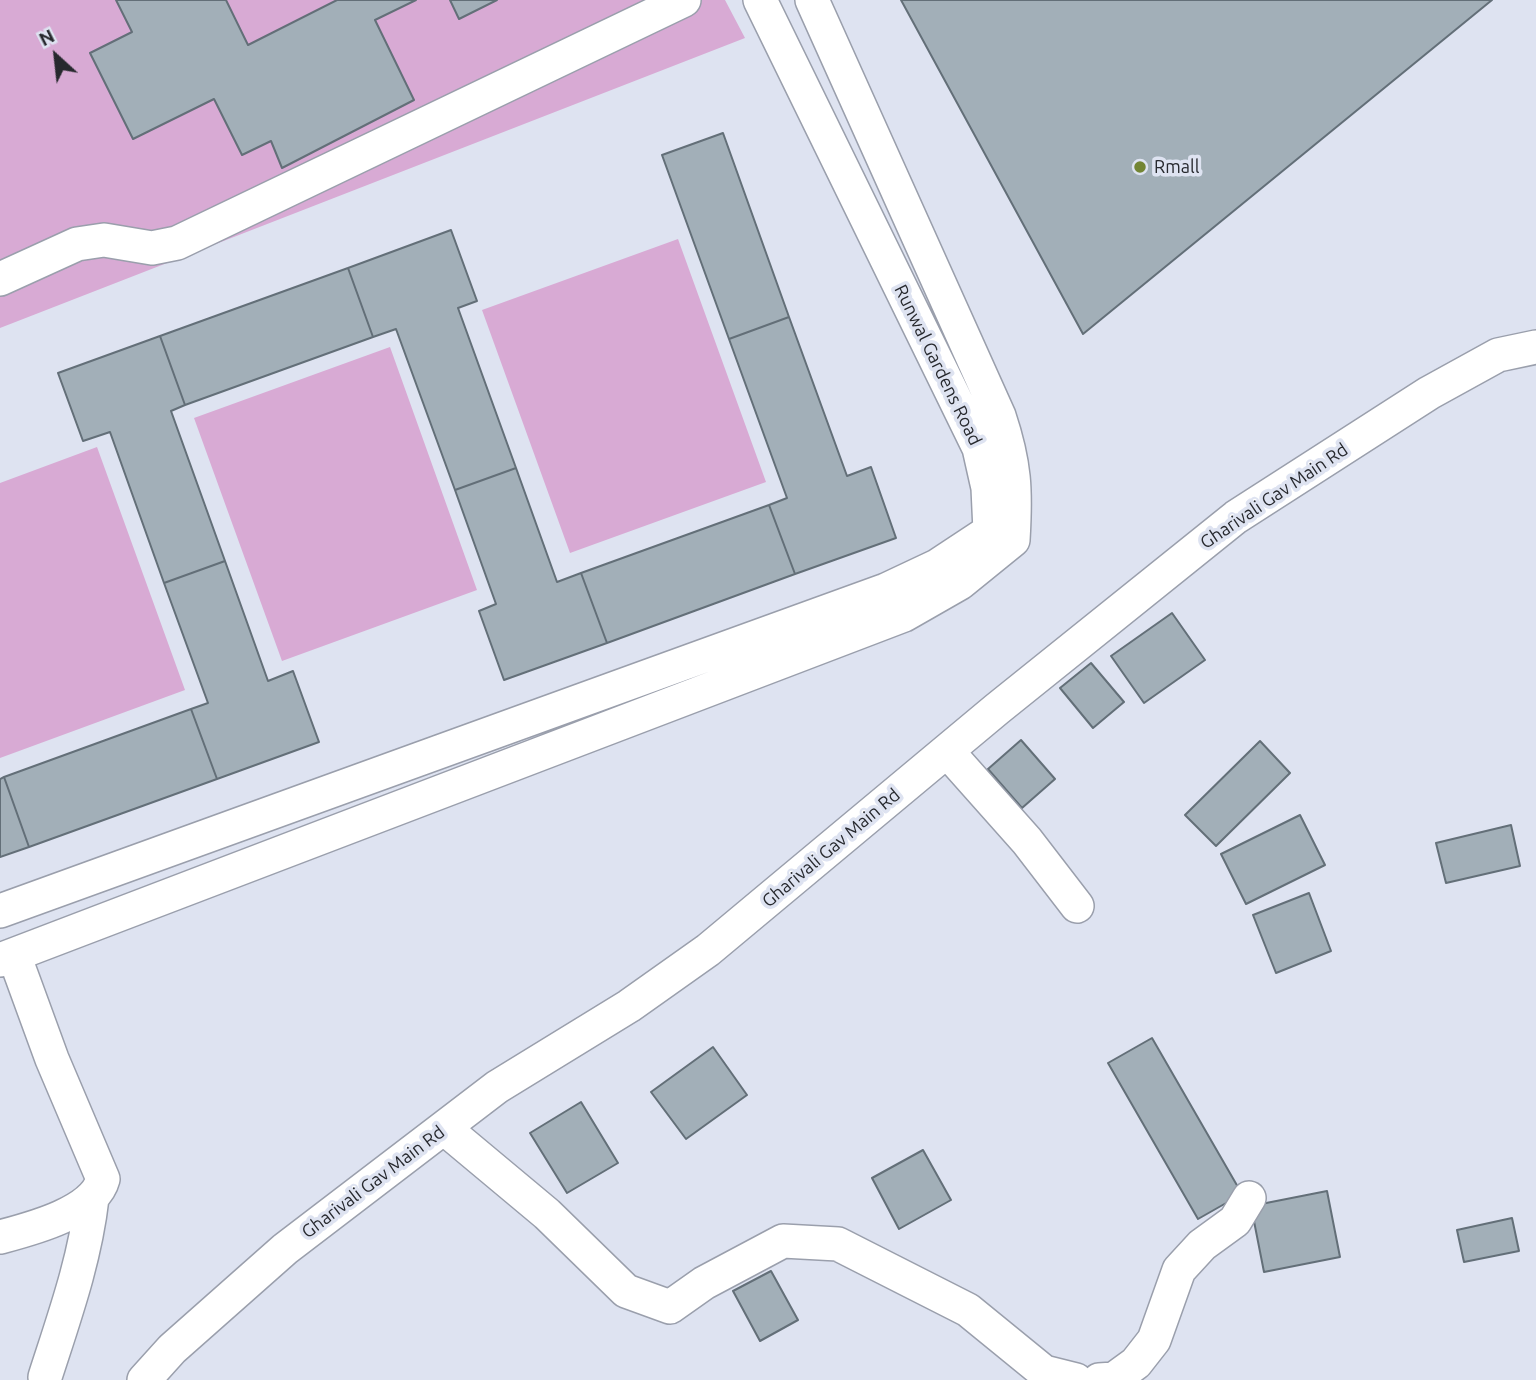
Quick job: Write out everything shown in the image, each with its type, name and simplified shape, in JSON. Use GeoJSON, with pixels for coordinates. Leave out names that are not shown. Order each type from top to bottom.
{"type":"FeatureCollection","features":[{"type":"Feature","properties":{"kind":"street"},"geometry":{"type":"LineString","coordinates":[[0,279],[77,244],[104,240],[152,248],[177,243],[684,0]]}},
{"type":"Feature","properties":{"kind":"street","name":"Runwal Gardens Road"},"geometry":{"type":"LineString","coordinates":[[760,0],[979,448],[1001,536]]}},
{"type":"Feature","properties":{"kind":"street","name":"Runwal Gardens Road"},"geometry":{"type":"LineString","coordinates":[[812,0],[999,416],[1011,452],[1016,495],[1001,536]]}},
{"type":"Feature","properties":{"kind":"street","name":"Gharivali Gav Main Rd"},"geometry":{"type":"LineString","coordinates":[[145,1380],[172,1349],[285,1249],[497,1087],[629,1006],[708,950],[947,751],[1236,517],[1429,393],[1497,355],[1536,347]]}},
{"type":"Feature","properties":{"kind":"street"},"geometry":{"type":"LineString","coordinates":[[0,911],[886,590],[1001,536]]}},
{"type":"Feature","properties":{"kind":"street"},"geometry":{"type":"LineString","coordinates":[[0,1237],[37,1227],[71,1211],[92,1198],[101,1187],[103,1179],[7,957],[904,615],[960,583],[1001,536]]}},
{"type":"Feature","properties":{"kind":"street"},"geometry":{"type":"LineString","coordinates":[[947,751],[1027,841],[1077,905]]}},
{"type":"Feature","properties":{"kind":"street"},"geometry":{"type":"LineString","coordinates":[[444,1128],[547,1214],[626,1291],[670,1307],[705,1283],[783,1241],[838,1244],[968,1310],[1044,1371],[1076,1380]]}},
{"type":"Feature","properties":{"kind":"street"},"geometry":{"type":"LineString","coordinates":[[45,1377],[73,1291],[88,1229],[92,1198]]}},
{"type":"Feature","properties":{"kind":"street"},"geometry":{"type":"LineString","coordinates":[[1099,1380],[1114,1379],[1136,1363],[1154,1340],[1179,1270],[1202,1244],[1235,1220],[1249,1198]]}},
{"type":"Feature","properties":{"kind":"shaded area"},"geometry":{"type":"Polygon","coordinates":[[[0,0],[725,0],[745,38],[0,328],[0,0]]]}},
{"type":"Feature","properties":{"kind":"shaded area"},"geometry":{"type":"Polygon","coordinates":[[[678,239],[766,482],[570,553],[482,310],[678,239]]]}},
{"type":"Feature","properties":{"kind":"shaded area"},"geometry":{"type":"Polygon","coordinates":[[[390,347],[477,590],[282,661],[194,418],[390,347]]]}},
{"type":"Feature","properties":{"kind":"shaded area"},"geometry":{"type":"Polygon","coordinates":[[[97,447],[185,690],[0,758],[0,483],[97,447]]]}},
{"type":"Feature","properties":{"kind":"building"},"geometry":{"type":"Polygon","coordinates":[[[116,0],[226,0],[248,45],[337,0],[416,0],[375,20],[414,100],[282,168],[271,141],[242,155],[214,99],[133,139],[90,53],[132,32],[116,0]]]}},
{"type":"Feature","properties":{"kind":"building"},"geometry":{"type":"Polygon","coordinates":[[[450,0],[497,0],[459,19],[450,0]]]}},
{"type":"Feature","properties":{"kind":"building","name":"Rmall"},"geometry":{"type":"Polygon","coordinates":[[[901,0],[1492,0],[1083,334],[901,0]]]}},
{"type":"Feature","properties":{"kind":"building"},"geometry":{"type":"Polygon","coordinates":[[[723,133],[789,317],[729,339],[662,155],[723,133]]]}},
{"type":"Feature","properties":{"kind":"building"},"geometry":{"type":"Polygon","coordinates":[[[451,230],[477,301],[458,308],[516,468],[455,490],[396,329],[373,337],[348,268],[451,230]]]}},
{"type":"Feature","properties":{"kind":"building"},"geometry":{"type":"Polygon","coordinates":[[[348,268],[373,337],[185,405],[160,336],[348,268]]]}},
{"type":"Feature","properties":{"kind":"building"},"geometry":{"type":"Polygon","coordinates":[[[789,317],[847,476],[871,467],[896,538],[795,574],[769,505],[787,498],[729,339],[789,317]]]}},
{"type":"Feature","properties":{"kind":"building"},"geometry":{"type":"Polygon","coordinates":[[[160,336],[185,405],[171,411],[225,561],[164,583],[110,432],[83,441],[58,373],[160,336]]]}},
{"type":"Feature","properties":{"kind":"building"},"geometry":{"type":"Polygon","coordinates":[[[516,468],[557,582],[581,573],[607,643],[504,680],[479,611],[496,604],[455,490],[516,468]]]}},
{"type":"Feature","properties":{"kind":"building"},"geometry":{"type":"Polygon","coordinates":[[[769,505],[795,574],[607,643],[581,573],[769,505]]]}},
{"type":"Feature","properties":{"kind":"building"},"geometry":{"type":"Polygon","coordinates":[[[225,561],[268,681],[293,671],[319,742],[217,779],[191,709],[208,703],[164,583],[225,561]]]}},
{"type":"Feature","properties":{"kind":"building"},"geometry":{"type":"Polygon","coordinates":[[[1172,613],[1205,660],[1144,703],[1111,656],[1172,613]]]}},
{"type":"Feature","properties":{"kind":"building"},"geometry":{"type":"Polygon","coordinates":[[[1091,663],[1124,702],[1093,728],[1060,688],[1091,663]]]}},
{"type":"Feature","properties":{"kind":"building"},"geometry":{"type":"Polygon","coordinates":[[[191,709],[217,779],[29,847],[4,777],[191,709]]]}},
{"type":"Feature","properties":{"kind":"building"},"geometry":{"type":"Polygon","coordinates":[[[1021,740],[1055,779],[1022,808],[988,769],[1021,740]]]}},
{"type":"Feature","properties":{"kind":"building"},"geometry":{"type":"Polygon","coordinates":[[[1260,741],[1290,773],[1216,846],[1185,815],[1260,741]]]}},
{"type":"Feature","properties":{"kind":"building"},"geometry":{"type":"Polygon","coordinates":[[[4,777],[29,847],[0,857],[0,779],[4,777]]]}},
{"type":"Feature","properties":{"kind":"building"},"geometry":{"type":"Polygon","coordinates":[[[1300,815],[1325,865],[1246,904],[1221,854],[1300,815]]]}},
{"type":"Feature","properties":{"kind":"building"},"geometry":{"type":"Polygon","coordinates":[[[1511,825],[1520,866],[1446,883],[1436,843],[1511,825]]]}},
{"type":"Feature","properties":{"kind":"building"},"geometry":{"type":"Polygon","coordinates":[[[1309,893],[1331,951],[1276,973],[1253,915],[1309,893]]]}},
{"type":"Feature","properties":{"kind":"building"},"geometry":{"type":"Polygon","coordinates":[[[1152,1038],[1242,1194],[1198,1219],[1108,1063],[1152,1038]]]}},
{"type":"Feature","properties":{"kind":"building"},"geometry":{"type":"Polygon","coordinates":[[[713,1047],[747,1095],[686,1139],[651,1092],[713,1047]]]}},
{"type":"Feature","properties":{"kind":"building"},"geometry":{"type":"Polygon","coordinates":[[[581,1102],[618,1163],[567,1193],[530,1133],[581,1102]]]}},
{"type":"Feature","properties":{"kind":"building"},"geometry":{"type":"Polygon","coordinates":[[[923,1150],[951,1200],[899,1229],[872,1178],[923,1150]]]}},
{"type":"Feature","properties":{"kind":"building"},"geometry":{"type":"Polygon","coordinates":[[[1327,1191],[1340,1257],[1264,1272],[1251,1206],[1327,1191]]]}},
{"type":"Feature","properties":{"kind":"building"},"geometry":{"type":"Polygon","coordinates":[[[1512,1218],[1519,1251],[1464,1262],[1457,1230],[1512,1218]]]}},
{"type":"Feature","properties":{"kind":"building"},"geometry":{"type":"Polygon","coordinates":[[[771,1271],[798,1320],[760,1341],[733,1291],[771,1271]]]}},
{"type":"Feature","properties":{"kind":"place","name":"Rmall"},"geometry":{"type":"Point","coordinates":[1140,167]}}]}
